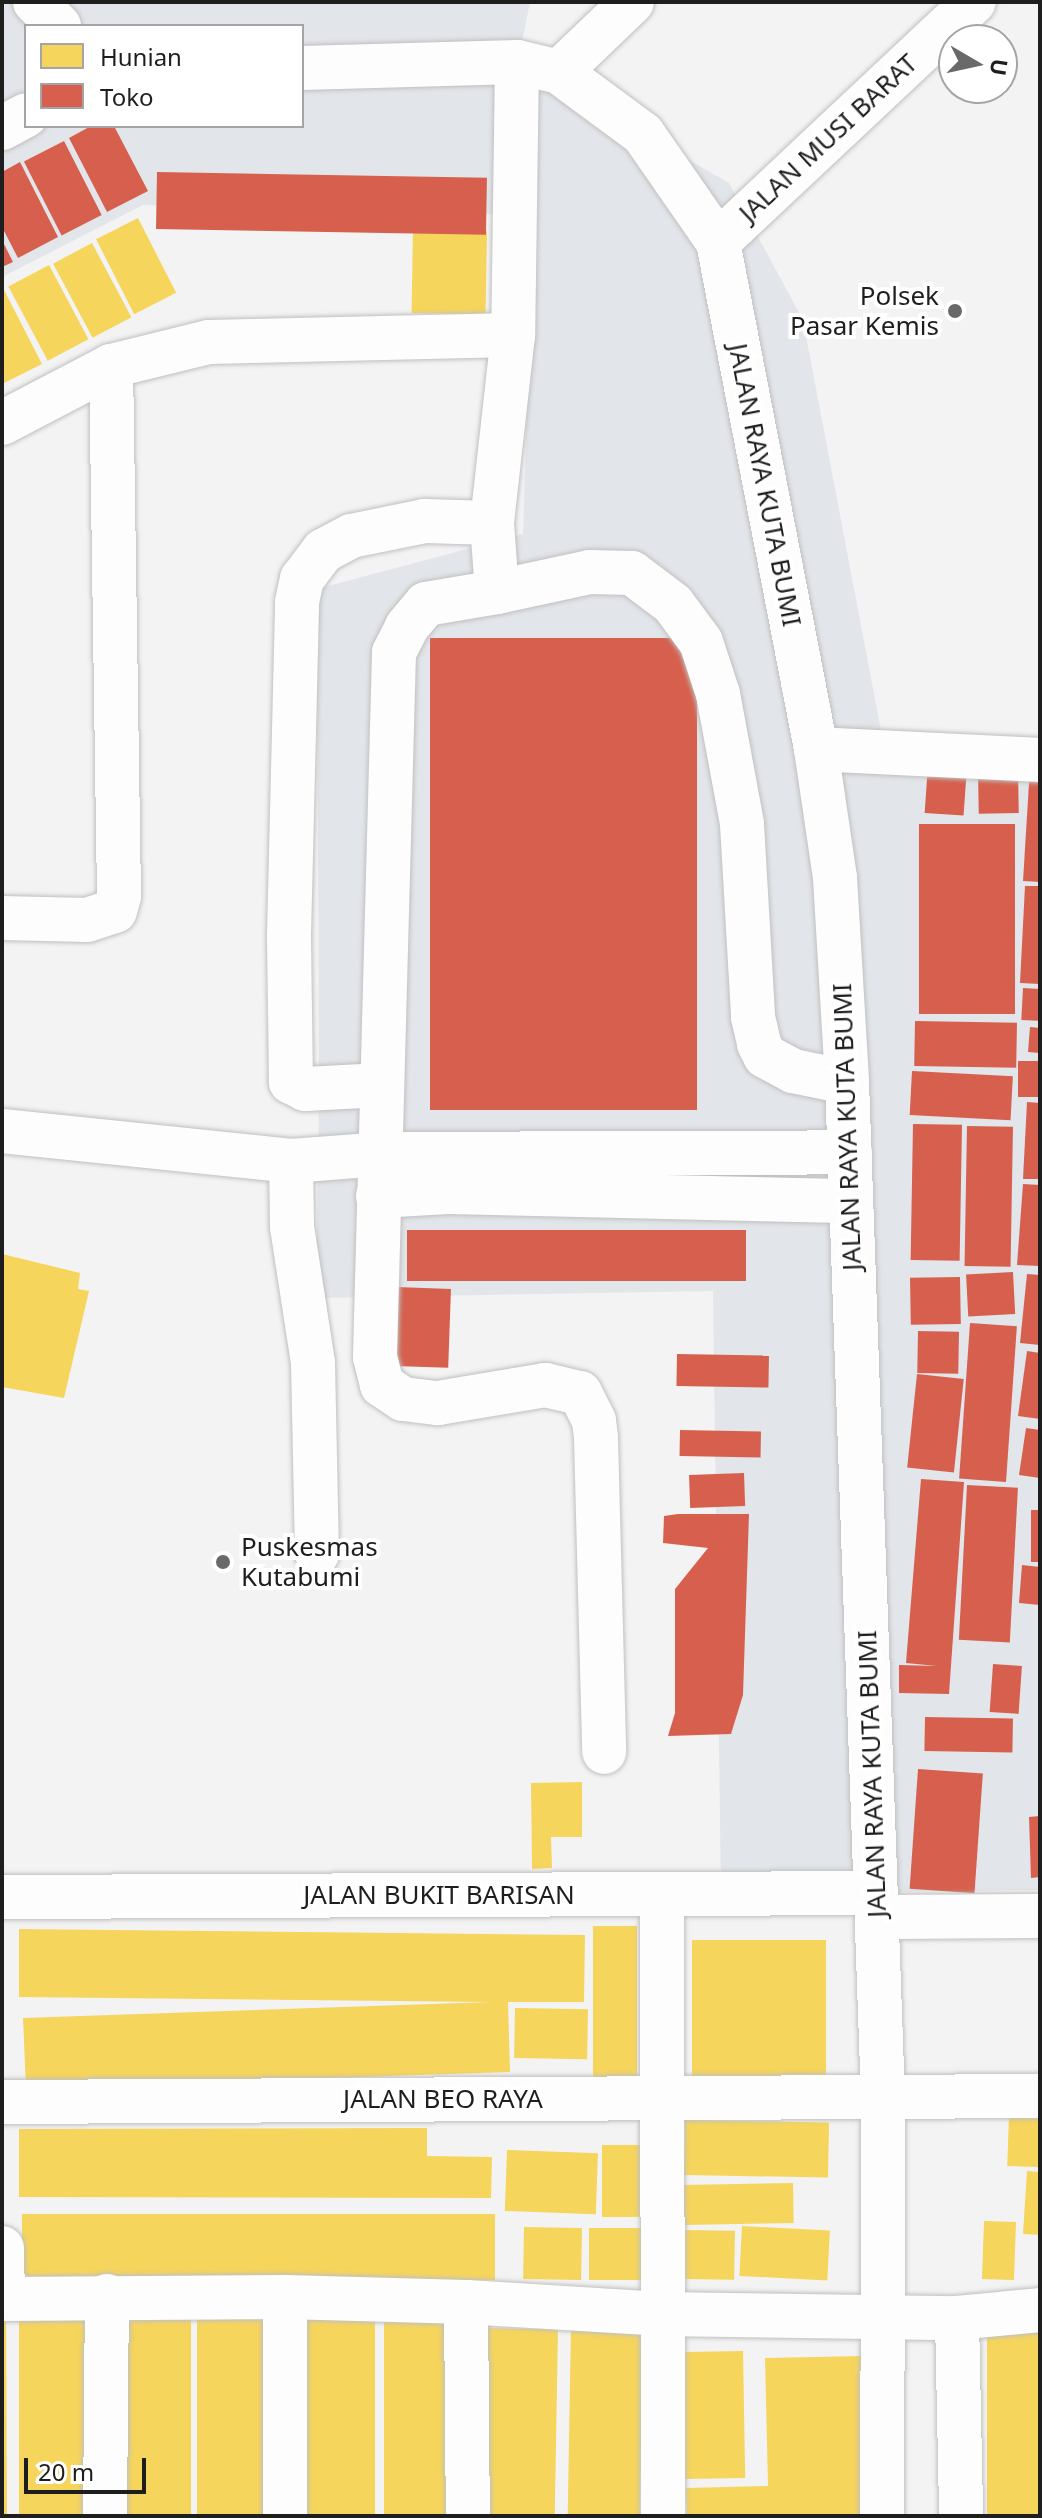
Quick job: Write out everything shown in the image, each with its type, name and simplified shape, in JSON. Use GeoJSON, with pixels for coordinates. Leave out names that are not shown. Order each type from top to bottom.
{"type":"FeatureCollection","features":[{"type":"Feature","properties":{"kind":"street"},"geometry":{"type":"LineString","coordinates":[[35,2],[57,24]]}},
{"type":"Feature","properties":{"kind":"street"},"geometry":{"type":"LineString","coordinates":[[559,72],[632,2]]}},
{"type":"Feature","properties":{"kind":"street","name":"JALAN MUSI BARAT"},"geometry":{"type":"LineString","coordinates":[[718,242],[974,2]]}},
{"type":"Feature","properties":{"kind":"street"},"geometry":{"type":"LineString","coordinates":[[497,592],[492,523],[513,335],[517,62]]}},
{"type":"Feature","properties":{"kind":"street","name":"JALAN RAYA KUTA BUMI"},"geometry":{"type":"LineString","coordinates":[[304,68],[517,62],[559,72],[643,134],[718,242],[816,749],[835,878],[850,1152],[883,2096],[882,2516]]}},
{"type":"Feature","properties":{"kind":"street"},"geometry":{"type":"LineString","coordinates":[[2,128],[24,116]]}},
{"type":"Feature","properties":{"kind":"street"},"geometry":{"type":"LineString","coordinates":[[2,423],[111,366],[209,342],[513,335]]}},
{"type":"Feature","properties":{"kind":"street"},"geometry":{"type":"LineString","coordinates":[[2,918],[96,918],[115,911],[119,896],[111,366]]}},
{"type":"Feature","properties":{"kind":"street"},"geometry":{"type":"LineString","coordinates":[[382,1085],[305,1089],[291,1082],[289,935],[297,602],[302,579],[323,551],[351,536],[425,521],[492,523]]}},
{"type":"Feature","properties":{"kind":"street"},"geometry":{"type":"LineString","coordinates":[[604,1752],[594,1421],[580,1393],[569,1388],[545,1385],[438,1403],[403,1399],[382,1385],[375,1357],[394,653],[407,627],[426,604],[590,572],[632,573],[673,604],[701,642],[718,694],[742,824],[753,1017],[759,1044],[765,1056],[793,1071],[847,1082]]}},
{"type":"Feature","properties":{"kind":"street"},"geometry":{"type":"LineString","coordinates":[[816,749],[1040,760]]}},
{"type":"Feature","properties":{"kind":"street"},"geometry":{"type":"LineString","coordinates":[[2,1131],[291,1161],[380,1175],[448,1192],[851,1201]]}},
{"type":"Feature","properties":{"kind":"street"},"geometry":{"type":"LineString","coordinates":[[380,1175],[850,1152]]}},
{"type":"Feature","properties":{"kind":"street"},"geometry":{"type":"LineString","coordinates":[[291,1161],[292,1227],[313,1363],[317,1554]]}},
{"type":"Feature","properties":{"kind":"street"},"geometry":{"type":"LineString","coordinates":[[662,1894],[663,2516]]}},
{"type":"Feature","properties":{"kind":"street","name":"JALAN BUKIT BARISAN"},"geometry":{"type":"LineString","coordinates":[[2,1897],[662,1894],[1040,1916]]}},
{"type":"Feature","properties":{"kind":"street","name":"JALAN BEO RAYA"},"geometry":{"type":"LineString","coordinates":[[2,2102],[1040,2096]]}},
{"type":"Feature","properties":{"kind":"street"},"geometry":{"type":"LineString","coordinates":[[2,2248],[2,2299],[285,2297],[466,2302],[661,2314],[957,2318],[1040,2310]]}},
{"type":"Feature","properties":{"kind":"street"},"geometry":{"type":"LineString","coordinates":[[105,2516],[107,2296]]}},
{"type":"Feature","properties":{"kind":"street"},"geometry":{"type":"LineString","coordinates":[[285,2297],[285,2516]]}},
{"type":"Feature","properties":{"kind":"street"},"geometry":{"type":"LineString","coordinates":[[466,2302],[468,2516]]}},
{"type":"Feature","properties":{"kind":"street"},"geometry":{"type":"LineString","coordinates":[[957,2318],[961,2516]]}},
{"type":"Feature","properties":{"kind":"shaded area"},"geometry":{"type":"Polygon","coordinates":[[[2,2],[530,2],[518,62],[729,183],[803,320],[885,752],[1040,760],[1040,1890],[721,1894],[713,1291],[316,1298],[319,1101],[317,589],[523,534],[533,215],[143,205],[2,277],[2,2]]]}},
{"type":"Feature","properties":{"kind":"building: Hunian"},"geometry":{"type":"Polygon","coordinates":[[[138,218],[176,293],[134,314],[96,239],[138,218]]]}},
{"type":"Feature","properties":{"kind":"building: Hunian"},"geometry":{"type":"Polygon","coordinates":[[[413,230],[487,231],[486,314],[412,313],[413,230]]]}},
{"type":"Feature","properties":{"kind":"building: Hunian"},"geometry":{"type":"Polygon","coordinates":[[[92,243],[131,317],[93,338],[53,264],[92,243]]]}},
{"type":"Feature","properties":{"kind":"building: Hunian"},"geometry":{"type":"Polygon","coordinates":[[[49,265],[88,339],[48,361],[8,287],[49,265]]]}},
{"type":"Feature","properties":{"kind":"building: Hunian"},"geometry":{"type":"Polygon","coordinates":[[[2,286],[42,364],[2,384],[2,286]]]}},
{"type":"Feature","properties":{"kind":"building: Hunian"},"geometry":{"type":"Polygon","coordinates":[[[2,1254],[80,1273],[78,1289],[89,1291],[64,1398],[2,1387],[2,1254]]]}},
{"type":"Feature","properties":{"kind":"building: Hunian"},"geometry":{"type":"Polygon","coordinates":[[[582,1782],[582,1837],[551,1837],[552,1868],[532,1869],[531,1783],[582,1782]]]}},
{"type":"Feature","properties":{"kind":"building: Hunian"},"geometry":{"type":"Polygon","coordinates":[[[593,1926],[637,1926],[637,2082],[593,2082],[593,1926]]]}},
{"type":"Feature","properties":{"kind":"building: Hunian"},"geometry":{"type":"Polygon","coordinates":[[[19,1929],[585,1935],[584,2002],[508,2002],[510,2072],[26,2088],[23,2018],[491,2002],[19,1997],[19,1929]]]}},
{"type":"Feature","properties":{"kind":"building: Hunian"},"geometry":{"type":"Polygon","coordinates":[[[692,1940],[826,1940],[826,2087],[692,2087],[692,1940]]]}},
{"type":"Feature","properties":{"kind":"building: Hunian"},"geometry":{"type":"Polygon","coordinates":[[[515,2008],[588,2009],[587,2059],[514,2058],[515,2008]]]}},
{"type":"Feature","properties":{"kind":"building: Hunian"},"geometry":{"type":"Polygon","coordinates":[[[1009,2115],[1040,2116],[1038,2167],[1007,2166],[1009,2115]]]}},
{"type":"Feature","properties":{"kind":"building: Hunian"},"geometry":{"type":"Polygon","coordinates":[[[685,2120],[829,2123],[828,2178],[684,2175],[685,2120]]]}},
{"type":"Feature","properties":{"kind":"building: Hunian"},"geometry":{"type":"Polygon","coordinates":[[[427,2128],[427,2156],[492,2157],[491,2198],[19,2197],[19,2129],[427,2128]]]}},
{"type":"Feature","properties":{"kind":"building: Hunian"},"geometry":{"type":"Polygon","coordinates":[[[602,2145],[647,2145],[647,2217],[602,2217],[602,2145]]]}},
{"type":"Feature","properties":{"kind":"building: Hunian"},"geometry":{"type":"Polygon","coordinates":[[[507,2150],[598,2153],[596,2214],[505,2211],[507,2150]]]}},
{"type":"Feature","properties":{"kind":"building: Hunian"},"geometry":{"type":"Polygon","coordinates":[[[1027,2171],[1040,2172],[1040,2235],[1023,2234],[1027,2171]]]}},
{"type":"Feature","properties":{"kind":"building: Hunian"},"geometry":{"type":"Polygon","coordinates":[[[793,2183],[794,2223],[684,2225],[683,2185],[793,2183]]]}},
{"type":"Feature","properties":{"kind":"building: Hunian"},"geometry":{"type":"Polygon","coordinates":[[[22,2214],[495,2214],[495,2280],[22,2280],[22,2214]]]}},
{"type":"Feature","properties":{"kind":"building: Hunian"},"geometry":{"type":"Polygon","coordinates":[[[984,2221],[1016,2222],[1014,2280],[982,2279],[984,2221]]]}},
{"type":"Feature","properties":{"kind":"building: Hunian"},"geometry":{"type":"Polygon","coordinates":[[[742,2226],[830,2231],[827,2281],[739,2276],[742,2226]]]}},
{"type":"Feature","properties":{"kind":"building: Hunian"},"geometry":{"type":"Polygon","coordinates":[[[524,2227],[582,2228],[581,2280],[523,2279],[524,2227]]]}},
{"type":"Feature","properties":{"kind":"building: Hunian"},"geometry":{"type":"Polygon","coordinates":[[[589,2228],[647,2228],[647,2280],[589,2280],[589,2228]]]}},
{"type":"Feature","properties":{"kind":"building: Hunian"},"geometry":{"type":"Polygon","coordinates":[[[685,2230],[735,2231],[734,2280],[684,2279],[685,2230]]]}},
{"type":"Feature","properties":{"kind":"building: Hunian"},"geometry":{"type":"Polygon","coordinates":[[[307,2302],[375,2302],[375,2516],[307,2516],[307,2302]]]}},
{"type":"Feature","properties":{"kind":"building: Hunian"},"geometry":{"type":"Polygon","coordinates":[[[2,2305],[6,2305],[7,2516],[2,2516],[2,2305]]]}},
{"type":"Feature","properties":{"kind":"building: Hunian"},"geometry":{"type":"Polygon","coordinates":[[[384,2307],[452,2307],[452,2516],[384,2516],[384,2307]]]}},
{"type":"Feature","properties":{"kind":"building: Hunian"},"geometry":{"type":"Polygon","coordinates":[[[19,2309],[87,2309],[87,2516],[19,2516],[19,2309]]]}},
{"type":"Feature","properties":{"kind":"building: Hunian"},"geometry":{"type":"Polygon","coordinates":[[[124,2310],[191,2310],[191,2516],[124,2516],[124,2310]]]}},
{"type":"Feature","properties":{"kind":"building: Hunian"},"geometry":{"type":"Polygon","coordinates":[[[197,2312],[265,2312],[265,2516],[197,2516],[197,2312]]]}},
{"type":"Feature","properties":{"kind":"building: Hunian"},"geometry":{"type":"Polygon","coordinates":[[[987,2319],[1040,2319],[1040,2516],[987,2516],[987,2319]]]}},
{"type":"Feature","properties":{"kind":"building: Hunian"},"geometry":{"type":"Polygon","coordinates":[[[571,2326],[643,2327],[640,2516],[568,2516],[571,2326]]]}},
{"type":"Feature","properties":{"kind":"building: Hunian"},"geometry":{"type":"Polygon","coordinates":[[[481,2328],[558,2329],[555,2516],[478,2516],[481,2328]]]}},
{"type":"Feature","properties":{"kind":"building: Hunian"},"geometry":{"type":"Polygon","coordinates":[[[743,2351],[745,2478],[685,2479],[683,2352],[743,2351]]]}},
{"type":"Feature","properties":{"kind":"building: Hunian"},"geometry":{"type":"Polygon","coordinates":[[[864,2356],[867,2516],[687,2516],[686,2488],[768,2486],[765,2358],[864,2356]]]}},
{"type":"Feature","properties":{"kind":"building: Toko"},"geometry":{"type":"Polygon","coordinates":[[[87,128],[115,128],[148,191],[107,212],[69,138],[87,128]]]}},
{"type":"Feature","properties":{"kind":"building: Toko"},"geometry":{"type":"Polygon","coordinates":[[[64,141],[102,215],[62,235],[24,161],[64,141]]]}},
{"type":"Feature","properties":{"kind":"building: Toko"},"geometry":{"type":"Polygon","coordinates":[[[20,162],[58,237],[18,258],[2,227],[2,172],[20,162]]]}},
{"type":"Feature","properties":{"kind":"building: Toko"},"geometry":{"type":"Polygon","coordinates":[[[157,172],[487,178],[486,235],[156,229],[157,172]]]}},
{"type":"Feature","properties":{"kind":"building: Toko"},"geometry":{"type":"Polygon","coordinates":[[[2,240],[13,262],[2,267],[2,240]]]}},
{"type":"Feature","properties":{"kind":"building: Toko"},"geometry":{"type":"Polygon","coordinates":[[[430,638],[697,638],[697,1110],[430,1110],[430,638]]]}},
{"type":"Feature","properties":{"kind":"building: Toko"},"geometry":{"type":"Polygon","coordinates":[[[928,765],[967,768],[964,816],[925,813],[928,765]]]}},
{"type":"Feature","properties":{"kind":"building: Toko"},"geometry":{"type":"Polygon","coordinates":[[[1030,767],[1040,768],[1040,882],[1023,881],[1030,767]]]}},
{"type":"Feature","properties":{"kind":"building: Toko"},"geometry":{"type":"Polygon","coordinates":[[[1018,770],[1019,813],[979,814],[978,771],[1018,770]]]}},
{"type":"Feature","properties":{"kind":"building: Toko"},"geometry":{"type":"Polygon","coordinates":[[[919,824],[1015,824],[1015,1014],[919,1014],[919,824]]]}},
{"type":"Feature","properties":{"kind":"building: Toko"},"geometry":{"type":"Polygon","coordinates":[[[1025,886],[1040,886],[1040,984],[1020,983],[1025,886]]]}},
{"type":"Feature","properties":{"kind":"building: Toko"},"geometry":{"type":"Polygon","coordinates":[[[1023,988],[1040,989],[1038,1021],[1021,1020],[1023,988]]]}},
{"type":"Feature","properties":{"kind":"building: Toko"},"geometry":{"type":"Polygon","coordinates":[[[915,1021],[1017,1023],[1016,1068],[914,1066],[915,1021]]]}},
{"type":"Feature","properties":{"kind":"building: Toko"},"geometry":{"type":"Polygon","coordinates":[[[1030,1027],[1040,1028],[1040,1053],[1028,1052],[1030,1027]]]}},
{"type":"Feature","properties":{"kind":"building: Toko"},"geometry":{"type":"Polygon","coordinates":[[[1018,1061],[1040,1061],[1040,1097],[1018,1097],[1018,1061]]]}},
{"type":"Feature","properties":{"kind":"building: Toko"},"geometry":{"type":"Polygon","coordinates":[[[912,1071],[1013,1076],[1011,1120],[910,1115],[912,1071]]]}},
{"type":"Feature","properties":{"kind":"building: Toko"},"geometry":{"type":"Polygon","coordinates":[[[1027,1102],[1040,1103],[1040,1179],[1023,1179],[1027,1102]]]}},
{"type":"Feature","properties":{"kind":"building: Toko"},"geometry":{"type":"Polygon","coordinates":[[[913,1124],[962,1125],[960,1261],[911,1260],[913,1124]]]}},
{"type":"Feature","properties":{"kind":"building: Toko"},"geometry":{"type":"Polygon","coordinates":[[[967,1126],[1013,1127],[1011,1267],[965,1266],[967,1126]]]}},
{"type":"Feature","properties":{"kind":"building: Toko"},"geometry":{"type":"Polygon","coordinates":[[[1023,1184],[1040,1185],[1040,1266],[1017,1265],[1023,1184]]]}},
{"type":"Feature","properties":{"kind":"building: Toko"},"geometry":{"type":"Polygon","coordinates":[[[407,1230],[746,1230],[746,1281],[407,1281],[407,1230]]]}},
{"type":"Feature","properties":{"kind":"building: Toko"},"geometry":{"type":"Polygon","coordinates":[[[1013,1272],[1015,1314],[968,1316],[966,1274],[1013,1272]]]}},
{"type":"Feature","properties":{"kind":"building: Toko"},"geometry":{"type":"Polygon","coordinates":[[[1027,1274],[1040,1275],[1040,1345],[1020,1343],[1027,1274]]]}},
{"type":"Feature","properties":{"kind":"building: Toko"},"geometry":{"type":"Polygon","coordinates":[[[960,1277],[961,1324],[911,1325],[910,1278],[960,1277]]]}},
{"type":"Feature","properties":{"kind":"building: Toko"},"geometry":{"type":"Polygon","coordinates":[[[397,1287],[451,1289],[448,1368],[394,1366],[397,1287]]]}},
{"type":"Feature","properties":{"kind":"building: Toko"},"geometry":{"type":"Polygon","coordinates":[[[970,1323],[1017,1326],[1006,1482],[959,1479],[970,1323]]]}},
{"type":"Feature","properties":{"kind":"building: Toko"},"geometry":{"type":"Polygon","coordinates":[[[918,1331],[959,1332],[958,1374],[917,1373],[918,1331]]]}},
{"type":"Feature","properties":{"kind":"building: Toko"},"geometry":{"type":"Polygon","coordinates":[[[1027,1351],[1040,1353],[1040,1419],[1018,1416],[1027,1351]]]}},
{"type":"Feature","properties":{"kind":"building: Toko"},"geometry":{"type":"Polygon","coordinates":[[[677,1354],[769,1356],[768,1388],[676,1386],[677,1354]]]}},
{"type":"Feature","properties":{"kind":"building: Toko"},"geometry":{"type":"Polygon","coordinates":[[[917,1374],[964,1379],[954,1472],[907,1467],[917,1374]]]}},
{"type":"Feature","properties":{"kind":"building: Toko"},"geometry":{"type":"Polygon","coordinates":[[[1026,1428],[1040,1430],[1040,1478],[1019,1475],[1026,1428]]]}},
{"type":"Feature","properties":{"kind":"building: Toko"},"geometry":{"type":"Polygon","coordinates":[[[680,1430],[761,1431],[761,1457],[680,1456],[680,1430]]]}},
{"type":"Feature","properties":{"kind":"building: Toko"},"geometry":{"type":"Polygon","coordinates":[[[744,1473],[745,1506],[690,1508],[689,1475],[744,1473]]]}},
{"type":"Feature","properties":{"kind":"building: Toko"},"geometry":{"type":"Polygon","coordinates":[[[921,1479],[964,1482],[949,1694],[899,1693],[899,1665],[937,1666],[906,1663],[921,1479]]]}},
{"type":"Feature","properties":{"kind":"building: Toko"},"geometry":{"type":"Polygon","coordinates":[[[967,1485],[1018,1488],[1010,1642],[959,1640],[967,1485]]]}},
{"type":"Feature","properties":{"kind":"building: Toko"},"geometry":{"type":"Polygon","coordinates":[[[1031,1510],[1040,1510],[1040,1562],[1031,1562],[1031,1510]]]}},
{"type":"Feature","properties":{"kind":"building: Toko"},"geometry":{"type":"Polygon","coordinates":[[[749,1514],[743,1695],[731,1734],[668,1736],[675,1713],[675,1589],[708,1548],[663,1543],[664,1516],[749,1514]]]}},
{"type":"Feature","properties":{"kind":"building: Toko"},"geometry":{"type":"Polygon","coordinates":[[[1022,1565],[1040,1567],[1040,1605],[1019,1603],[1022,1565]]]}},
{"type":"Feature","properties":{"kind":"building: Toko"},"geometry":{"type":"Polygon","coordinates":[[[993,1664],[1022,1666],[1019,1714],[990,1712],[993,1664]]]}},
{"type":"Feature","properties":{"kind":"building: Toko"},"geometry":{"type":"Polygon","coordinates":[[[925,1717],[1013,1719],[1012,1753],[924,1751],[925,1717]]]}},
{"type":"Feature","properties":{"kind":"building: Toko"},"geometry":{"type":"Polygon","coordinates":[[[918,1769],[983,1774],[974,1893],[910,1889],[918,1769]]]}},
{"type":"Feature","properties":{"kind":"building: Toko"},"geometry":{"type":"Polygon","coordinates":[[[1040,1816],[1040,1877],[1031,1878],[1029,1817],[1040,1816]]]}},
{"type":"Feature","properties":{"kind":"place","name":"Polsek Pasar Kemis"},"geometry":{"type":"Point","coordinates":[955,311]}},
{"type":"Feature","properties":{"kind":"place","name":"Puskesmas Kutabumi"},"geometry":{"type":"Point","coordinates":[223,1562]}}]}
